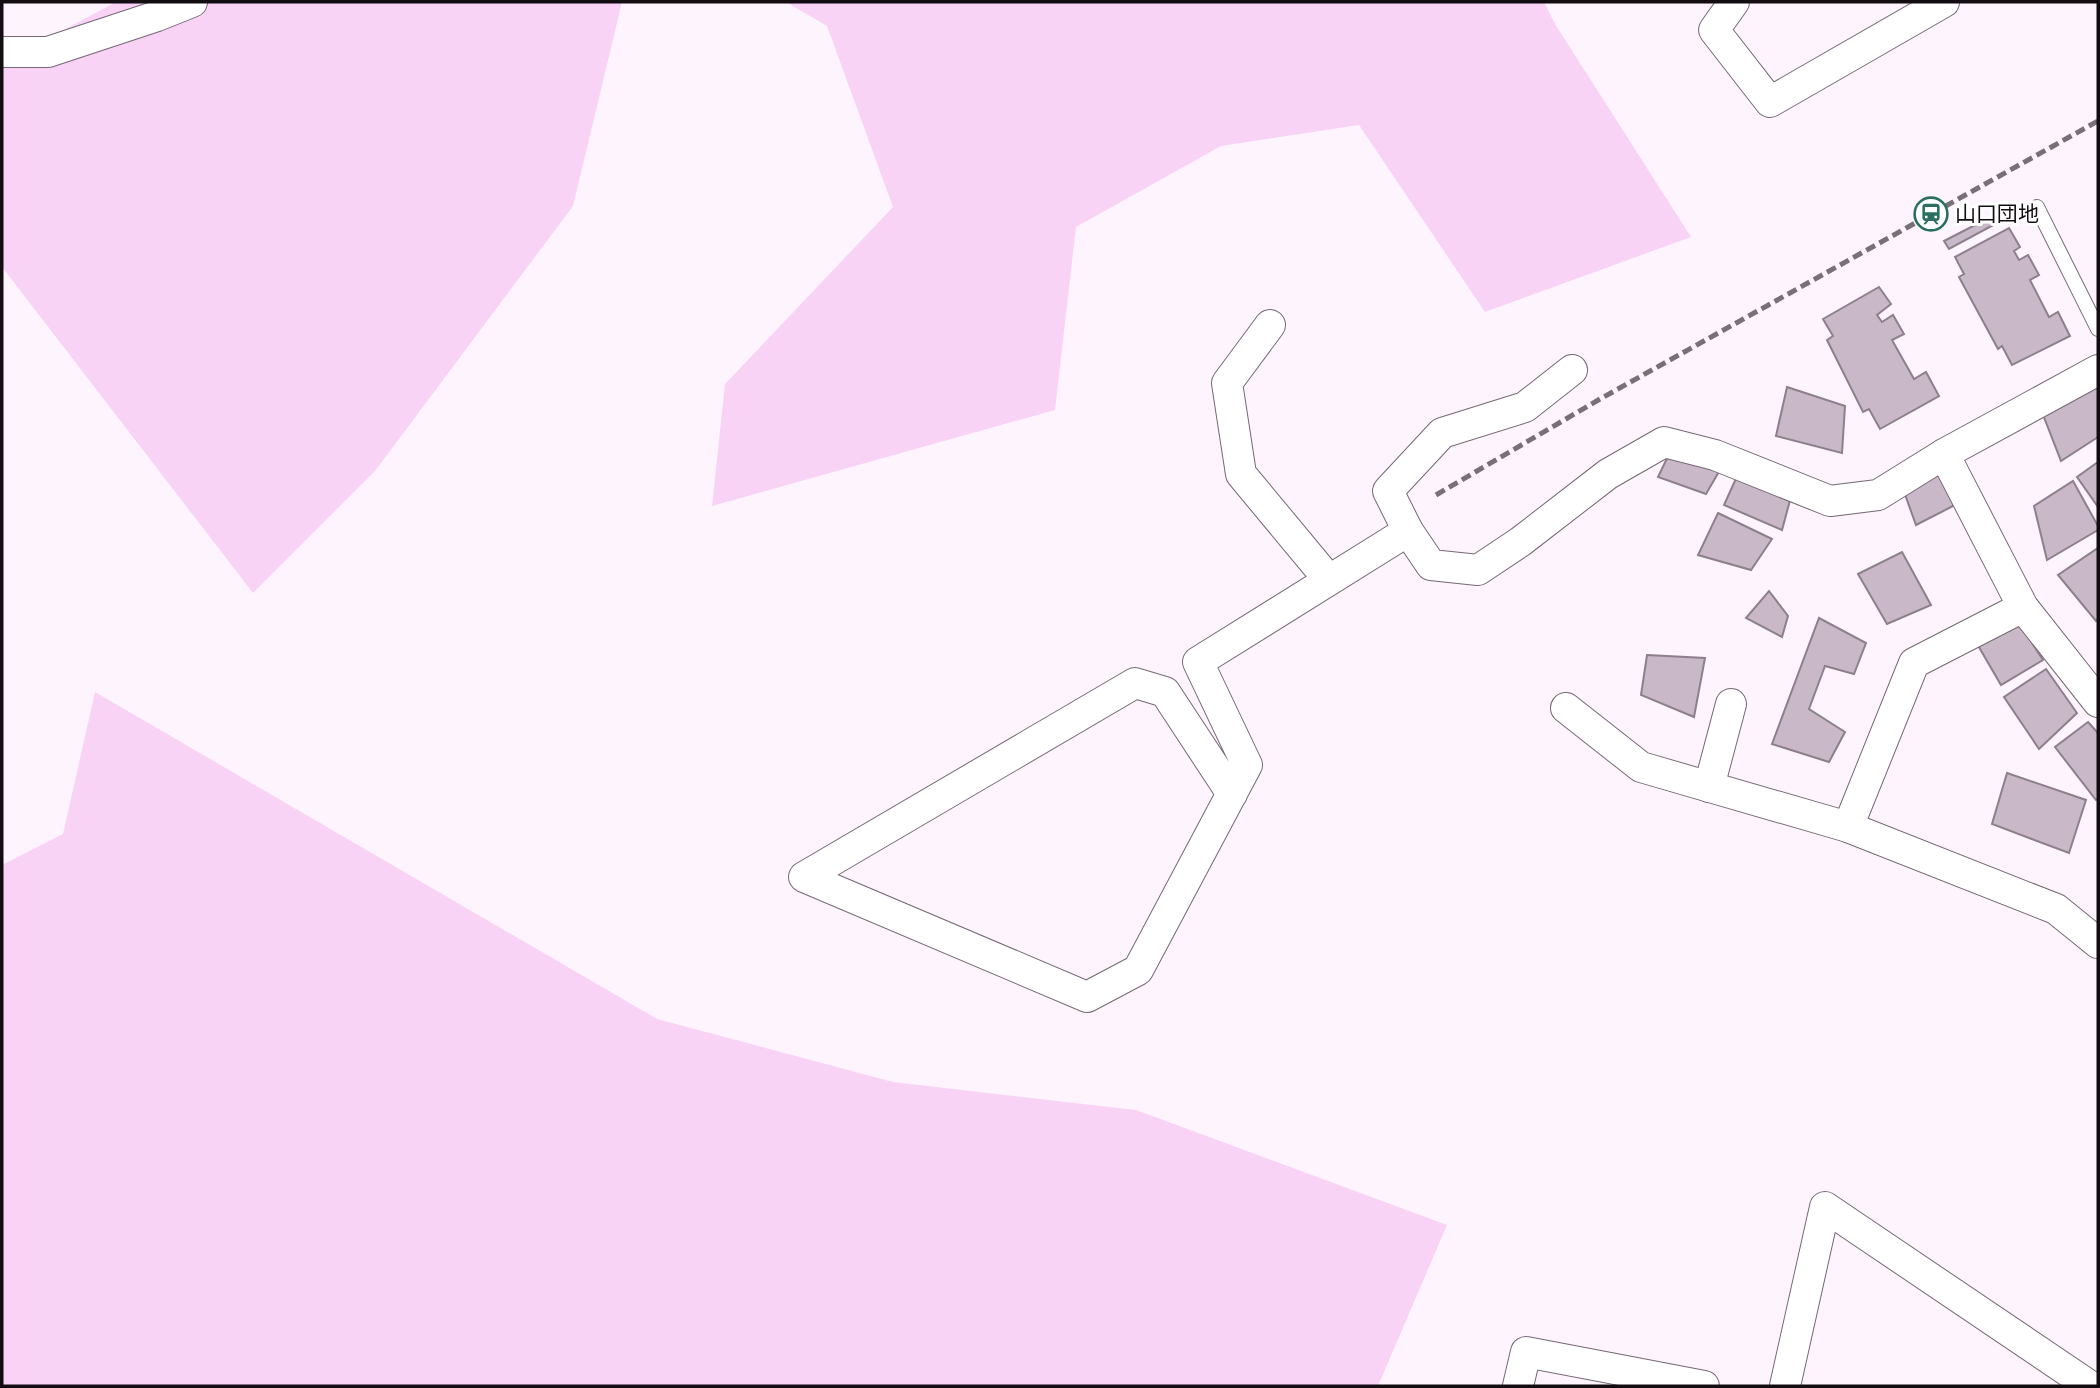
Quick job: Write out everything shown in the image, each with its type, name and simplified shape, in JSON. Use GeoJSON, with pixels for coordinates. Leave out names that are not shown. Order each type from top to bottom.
{"type":"FeatureCollection","features":[{"type":"Feature","properties":{"kind":"street"},"geometry":{"type":"LineString","coordinates":[[2,52],[48,52],[192,2]]}},
{"type":"Feature","properties":{"kind":"street"},"geometry":{"type":"LineString","coordinates":[[1734,2],[1714,30],[1770,103],[1944,2]]}},
{"type":"Feature","properties":{"kind":"street"},"geometry":{"type":"LineString","coordinates":[[1270,325],[1227,383],[1241,474],[1329,580]]}},
{"type":"Feature","properties":{"kind":"street"},"geometry":{"type":"LineString","coordinates":[[1572,370],[1525,407],[1442,433],[1388,491],[1408,531],[1431,565],[1478,570],[1520,542],[1608,474],[1664,442],[1715,455],[1830,501],[1878,495],[1944,454],[2098,370]]}},
{"type":"Feature","properties":{"kind":"street"},"geometry":{"type":"LineString","coordinates":[[1944,454],[2023,607],[2098,702]]}},
{"type":"Feature","properties":{"kind":"street"},"geometry":{"type":"LineString","coordinates":[[1231,794],[1166,692],[1135,683],[804,877],[1087,996],[1138,970],[1247,765],[1198,662],[1408,531]]}},
{"type":"Feature","properties":{"kind":"street"},"geometry":{"type":"LineString","coordinates":[[1848,827],[1914,663],[2023,607]]}},
{"type":"Feature","properties":{"kind":"street"},"geometry":{"type":"LineString","coordinates":[[1709,787],[1731,704]]}},
{"type":"Feature","properties":{"kind":"street"},"geometry":{"type":"LineString","coordinates":[[1566,708],[1641,767],[1848,827],[2056,909],[2098,943]]}},
{"type":"Feature","properties":{"kind":"street"},"geometry":{"type":"LineString","coordinates":[[1786,1386],[1825,1207],[2060,1376],[2090,1386]]}},
{"type":"Feature","properties":{"kind":"street"},"geometry":{"type":"LineString","coordinates":[[1518,1386],[1526,1352],[1704,1386]]}},
{"type":"Feature","properties":{"kind":"lane"},"geometry":{"type":"LineString","coordinates":[[2036,207],[2098,329]]}},
{"type":"Feature","properties":{"kind":"shaded area"},"geometry":{"type":"Polygon","coordinates":[[[116,2],[622,2],[573,206],[375,471],[253,593],[2,267],[2,63],[116,2]]]}},
{"type":"Feature","properties":{"kind":"shaded area"},"geometry":{"type":"Polygon","coordinates":[[[786,2],[1544,2],[1555,24],[1691,237],[1485,312],[1359,125],[1221,146],[1076,227],[1055,410],[712,506],[725,384],[893,207],[827,26],[786,2]]]}},
{"type":"Feature","properties":{"kind":"shaded area"},"geometry":{"type":"Polygon","coordinates":[[[95,692],[657,1019],[893,1082],[1136,1110],[1447,1225],[1378,1386],[2,1386],[2,865],[63,834],[95,692]]]}},
{"type":"Feature","properties":{"kind":"building"},"geometry":{"type":"Polygon","coordinates":[[[2006,209],[2010,216],[1949,249],[1944,241],[2006,209]]]}},
{"type":"Feature","properties":{"kind":"building"},"geometry":{"type":"Polygon","coordinates":[[[2009,228],[2020,247],[2014,251],[2019,260],[2028,255],[2039,275],[2030,280],[2049,317],[2058,312],[2070,336],[2012,365],[2002,346],[1998,349],[1959,277],[1964,274],[1955,257],[2009,228]]]}},
{"type":"Feature","properties":{"kind":"building"},"geometry":{"type":"Polygon","coordinates":[[[1879,287],[1891,304],[1877,315],[1882,322],[1893,315],[1904,334],[1892,340],[1914,379],[1926,372],[1939,396],[1880,429],[1869,409],[1863,412],[1827,340],[1833,336],[1823,319],[1879,287]]]}},
{"type":"Feature","properties":{"kind":"building"},"geometry":{"type":"Polygon","coordinates":[[[2094,380],[2098,388],[2098,437],[2061,461],[2040,407],[2094,380]]]}},
{"type":"Feature","properties":{"kind":"building"},"geometry":{"type":"Polygon","coordinates":[[[1787,387],[1845,406],[1842,453],[1776,436],[1787,387]]]}},
{"type":"Feature","properties":{"kind":"building"},"geometry":{"type":"Polygon","coordinates":[[[1674,444],[1724,463],[1706,494],[1658,477],[1674,444]]]}},
{"type":"Feature","properties":{"kind":"building"},"geometry":{"type":"Polygon","coordinates":[[[2098,462],[2098,507],[2077,477],[2098,462]]]}},
{"type":"Feature","properties":{"kind":"building"},"geometry":{"type":"Polygon","coordinates":[[[1937,471],[1955,505],[1916,525],[1903,489],[1937,471]]]}},
{"type":"Feature","properties":{"kind":"building"},"geometry":{"type":"Polygon","coordinates":[[[1738,474],[1792,493],[1782,530],[1724,505],[1738,474]]]}},
{"type":"Feature","properties":{"kind":"building"},"geometry":{"type":"Polygon","coordinates":[[[2073,481],[2098,530],[2047,560],[2034,506],[2073,481]]]}},
{"type":"Feature","properties":{"kind":"building"},"geometry":{"type":"Polygon","coordinates":[[[1718,513],[1772,539],[1751,570],[1698,555],[1718,513]]]}},
{"type":"Feature","properties":{"kind":"building"},"geometry":{"type":"Polygon","coordinates":[[[2098,548],[2098,619],[2096,621],[2058,575],[2098,548]]]}},
{"type":"Feature","properties":{"kind":"building"},"geometry":{"type":"Polygon","coordinates":[[[1902,552],[1931,605],[1887,624],[1858,574],[1902,552]]]}},
{"type":"Feature","properties":{"kind":"building"},"geometry":{"type":"Polygon","coordinates":[[[1769,591],[1788,616],[1782,637],[1746,618],[1769,591]]]}},
{"type":"Feature","properties":{"kind":"building"},"geometry":{"type":"Polygon","coordinates":[[[1819,618],[1866,643],[1854,674],[1825,666],[1809,709],[1845,732],[1829,762],[1772,744],[1819,618]]]}},
{"type":"Feature","properties":{"kind":"building"},"geometry":{"type":"Polygon","coordinates":[[[2016,618],[2043,660],[2001,685],[1976,642],[2016,618]]]}},
{"type":"Feature","properties":{"kind":"building"},"geometry":{"type":"Polygon","coordinates":[[[1647,655],[1705,658],[1694,717],[1641,695],[1647,655]]]}},
{"type":"Feature","properties":{"kind":"building"},"geometry":{"type":"Polygon","coordinates":[[[2046,669],[2077,713],[2039,749],[2004,697],[2046,669]]]}},
{"type":"Feature","properties":{"kind":"building"},"geometry":{"type":"Polygon","coordinates":[[[2088,722],[2098,733],[2096,800],[2055,747],[2088,722]]]}},
{"type":"Feature","properties":{"kind":"building"},"geometry":{"type":"Polygon","coordinates":[[[2007,773],[2086,800],[2069,853],[1992,824],[2007,773]]]}},
{"type":"Feature","properties":{"kind":"railway"},"geometry":{"type":"LineString","coordinates":[[1436,495],[1600,399],[2098,121]]}},
{"type":"Feature","properties":{"kind":"place","name":"山口団地"},"geometry":{"type":"Point","coordinates":[1931,214]}}]}
